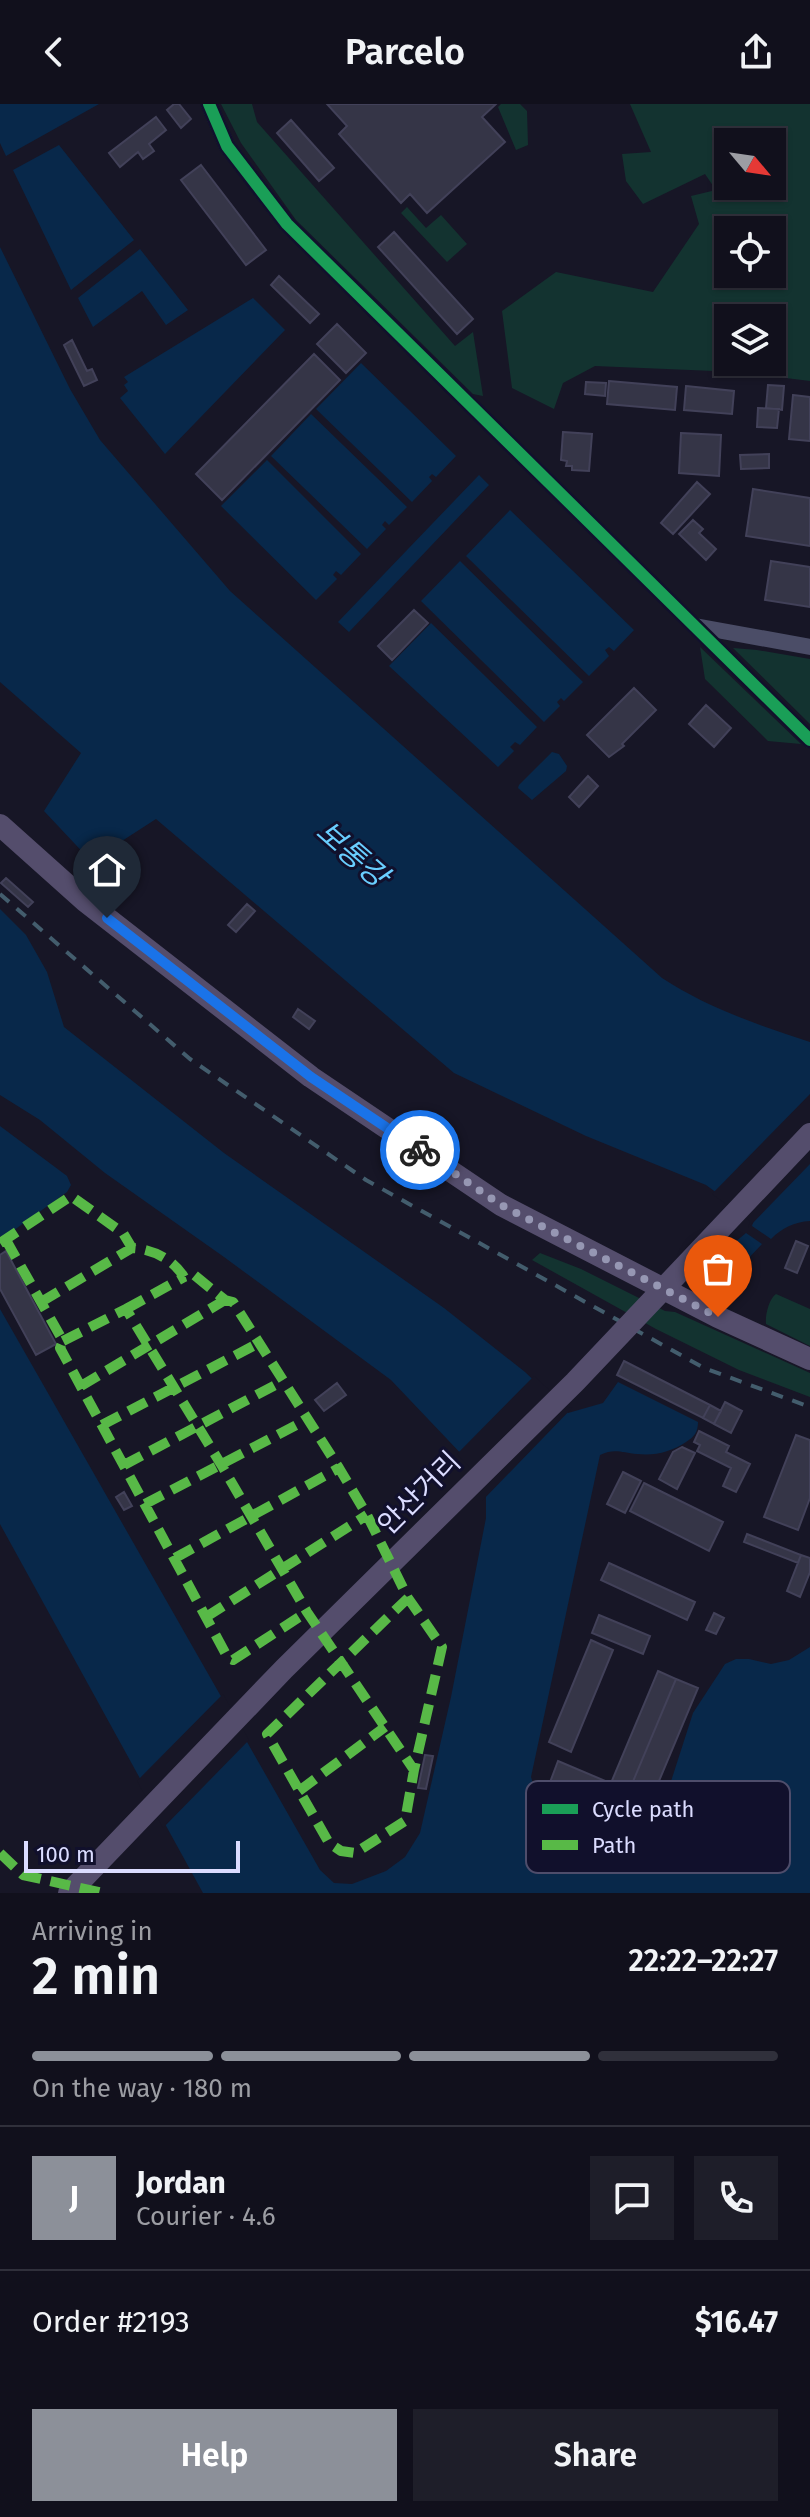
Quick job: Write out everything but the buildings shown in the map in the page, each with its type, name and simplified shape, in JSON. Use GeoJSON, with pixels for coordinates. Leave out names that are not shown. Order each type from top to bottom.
{"type":"FeatureCollection","features":[{"type":"Feature","properties":{"kind":"main road"},"geometry":{"type":"LineString","coordinates":[[0,825],[85,901],[311,1077],[501,1205],[679,1298],[810,1359]]}},
{"type":"Feature","properties":{"kind":"main road","name":"안산거리"},"geometry":{"type":"LineString","coordinates":[[69,1893],[284,1669],[575,1382],[810,1134]]}},
{"type":"Feature","properties":{"kind":"street"},"geometry":{"type":"LineString","coordinates":[[209,104],[227,146],[287,224],[810,740]]}},
{"type":"Feature","properties":{"kind":"street"},"geometry":{"type":"LineString","coordinates":[[694,626],[810,647]]}},
{"type":"Feature","properties":{"kind":"green space"},"geometry":{"type":"Polygon","coordinates":[[[221,104],[252,104],[257,122],[455,346],[473,332],[483,396],[473,394],[296,220],[241,143],[221,104]]]}},
{"type":"Feature","properties":{"kind":"green space"},"geometry":{"type":"Polygon","coordinates":[[[501,104],[520,104],[527,111],[528,145],[516,150],[498,107],[501,104]]]}},
{"type":"Feature","properties":{"kind":"green space"},"geometry":{"type":"Polygon","coordinates":[[[630,104],[810,104],[810,381],[770,376],[786,376],[786,304],[714,304],[714,371],[595,366],[563,383],[554,409],[512,388],[502,311],[556,272],[653,292],[699,224],[691,196],[714,190],[714,200],[786,200],[786,128],[714,128],[714,187],[705,174],[643,204],[626,181],[622,154],[651,152],[630,104]]]}},
{"type":"Feature","properties":{"kind":"green space"},"geometry":{"type":"Polygon","coordinates":[[[407,207],[426,228],[441,215],[467,244],[447,262],[401,213],[407,207]]]}},
{"type":"Feature","properties":{"kind":"green space"},"geometry":{"type":"Polygon","coordinates":[[[700,647],[801,744],[768,741],[705,679],[700,647]]]}},
{"type":"Feature","properties":{"kind":"green space"},"geometry":{"type":"Polygon","coordinates":[[[733,648],[810,659],[810,724],[733,648]]]}},
{"type":"Feature","properties":{"kind":"green space"},"geometry":{"type":"Polygon","coordinates":[[[540,1253],[810,1373],[810,1397],[739,1370],[656,1329],[532,1260],[540,1253]]]}},
{"type":"Feature","properties":{"kind":"green space"},"geometry":{"type":"Polygon","coordinates":[[[776,1294],[810,1309],[810,1346],[766,1324],[768,1308],[776,1294]]]}},
{"type":"Feature","properties":{"kind":"water"},"geometry":{"type":"Polygon","coordinates":[[[0,104],[99,104],[6,156],[0,143],[0,104]]]}},
{"type":"Feature","properties":{"kind":"water"},"geometry":{"type":"Polygon","coordinates":[[[59,145],[134,240],[71,290],[13,170],[59,145]]]}},
{"type":"Feature","properties":{"kind":"water","name":"보통강"},"geometry":{"type":"Polygon","coordinates":[[[0,247],[70,389],[100,440],[230,591],[662,978],[715,1007],[810,1042],[810,1221],[789,1226],[771,1239],[752,1226],[754,1220],[706,1185],[586,1136],[454,1073],[156,819],[91,861],[44,811],[81,753],[0,682],[0,247]]]}},
{"type":"Feature","properties":{"kind":"water"},"geometry":{"type":"Polygon","coordinates":[[[140,249],[188,310],[166,325],[142,291],[93,327],[78,298],[140,249]]]}},
{"type":"Feature","properties":{"kind":"water"},"geometry":{"type":"Polygon","coordinates":[[[253,298],[285,330],[165,454],[120,398],[128,391],[124,385],[128,382],[124,377],[253,298]]]}},
{"type":"Feature","properties":{"kind":"water"},"geometry":{"type":"Polygon","coordinates":[[[361,363],[456,456],[436,477],[432,474],[429,477],[432,481],[412,502],[316,409],[361,363]]]}},
{"type":"Feature","properties":{"kind":"water"},"geometry":{"type":"Polygon","coordinates":[[[311,414],[407,507],[389,525],[385,521],[382,525],[386,529],[367,549],[271,456],[311,414]]]}},
{"type":"Feature","properties":{"kind":"water"},"geometry":{"type":"Polygon","coordinates":[[[267,460],[361,554],[341,575],[336,571],[333,575],[337,579],[316,600],[221,506],[267,460]]]}},
{"type":"Feature","properties":{"kind":"water"},"geometry":{"type":"Polygon","coordinates":[[[479,475],[489,485],[349,632],[338,622],[479,475]]]}},
{"type":"Feature","properties":{"kind":"water"},"geometry":{"type":"Polygon","coordinates":[[[510,510],[634,630],[614,651],[609,647],[605,650],[609,656],[589,676],[466,556],[510,510]]]}},
{"type":"Feature","properties":{"kind":"water"},"geometry":{"type":"Polygon","coordinates":[[[460,561],[583,682],[564,701],[561,698],[557,702],[560,706],[544,722],[421,601],[460,561]]]}},
{"type":"Feature","properties":{"kind":"water"},"geometry":{"type":"Polygon","coordinates":[[[431,623],[537,727],[520,745],[515,742],[510,747],[514,751],[498,767],[389,666],[431,623]]]}},
{"type":"Feature","properties":{"kind":"water"},"geometry":{"type":"Polygon","coordinates":[[[552,752],[559,754],[567,766],[566,771],[532,800],[518,788],[519,785],[552,752]]]}},
{"type":"Feature","properties":{"kind":"water"},"geometry":{"type":"Polygon","coordinates":[[[0,909],[26,935],[47,972],[64,1027],[224,1153],[444,1308],[525,1372],[568,1413],[603,1403],[618,1382],[698,1422],[691,1438],[669,1451],[644,1454],[614,1451],[600,1455],[532,1781],[526,1781],[526,1873],[790,1873],[790,1781],[671,1781],[693,1713],[725,1664],[736,1659],[749,1659],[771,1664],[789,1660],[810,1647],[810,1893],[203,1893],[0,1524],[0,1309],[320,1870],[334,1883],[352,1884],[386,1871],[405,1857],[420,1833],[451,1697],[486,1518],[486,1480],[391,1380],[105,1173],[40,1120],[0,1095],[0,909]]]}},
{"type":"Feature","properties":{"kind":"water"},"geometry":{"type":"Polygon","coordinates":[[[0,1126],[67,1176],[71,1185],[67,1192],[3,1238],[0,1236],[0,1126]]]}},
{"type":"Feature","properties":{"kind":"water"},"geometry":{"type":"Polygon","coordinates":[[[746,1233],[762,1244],[744,1263],[735,1283],[705,1267],[746,1233]]]}},
{"type":"Feature","properties":{"kind":"pier"},"geometry":{"type":"Polygon","coordinates":[[[810,1094],[810,1164],[748,1228],[750,1221],[712,1194],[810,1094]]]}},
{"type":"Feature","properties":{"kind":"pier"},"geometry":{"type":"Polygon","coordinates":[[[534,1376],[569,1408],[573,1407],[482,1501],[482,1481],[457,1454],[534,1376]]]}},
{"type":"Feature","properties":{"kind":"pier"},"geometry":{"type":"Polygon","coordinates":[[[223,1694],[249,1740],[163,1828],[137,1781],[223,1694]]]}},
{"type":"Feature","properties":{"kind":"railway"},"geometry":{"type":"LineString","coordinates":[[0,894],[190,1059],[366,1180],[704,1368],[810,1407]]}},
{"type":"Feature","properties":{"kind":"marked path"},"geometry":{"type":"LineString","coordinates":[[0,1243],[71,1196],[123,1233],[132,1248],[161,1256],[184,1277],[193,1274],[225,1300],[233,1302],[339,1468],[367,1515],[408,1598],[442,1647],[405,1821],[355,1853],[341,1851],[329,1843],[267,1734],[408,1598]]}},
{"type":"Feature","properties":{"kind":"marked path"},"geometry":{"type":"LineString","coordinates":[[6,1240],[63,1341],[60,1348],[228,1658],[233,1660],[307,1612]]}},
{"type":"Feature","properties":{"kind":"marked path"},"geometry":{"type":"LineString","coordinates":[[41,1302],[132,1248]]}},
{"type":"Feature","properties":{"kind":"marked path"},"geometry":{"type":"LineString","coordinates":[[126,1309],[184,1277]]}},
{"type":"Feature","properties":{"kind":"marked path"},"geometry":{"type":"LineString","coordinates":[[81,1386],[225,1300]]}},
{"type":"Feature","properties":{"kind":"marked path"},"geometry":{"type":"LineString","coordinates":[[63,1341],[126,1309],[307,1612],[414,1770]]}},
{"type":"Feature","properties":{"kind":"marked path"},"geometry":{"type":"LineString","coordinates":[[102,1425],[259,1343]]}},
{"type":"Feature","properties":{"kind":"marked path"},"geometry":{"type":"LineString","coordinates":[[124,1465],[283,1381]]}},
{"type":"Feature","properties":{"kind":"marked path"},"geometry":{"type":"LineString","coordinates":[[145,1504],[308,1419]]}},
{"type":"Feature","properties":{"kind":"marked path"},"geometry":{"type":"LineString","coordinates":[[175,1558],[339,1468]]}},
{"type":"Feature","properties":{"kind":"marked path"},"geometry":{"type":"LineString","coordinates":[[206,1617],[367,1515]]}},
{"type":"Feature","properties":{"kind":"marked path"},"geometry":{"type":"LineString","coordinates":[[299,1791],[385,1727]]}},
{"type":"Feature","properties":{"kind":"marked path"},"geometry":{"type":"LineString","coordinates":[[0,1853],[23,1875],[103,1893]]}},
{"type":"Feature","properties":{"kind":"cycle path"},"geometry":{"type":"LineString","coordinates":[[209,104],[227,146],[287,224],[810,740]]}},
{"type":"Feature","properties":{"kind":"way so far"},"geometry":{"type":"LineString","coordinates":[[420,1150],[501,1205],[718,1317]]}},
{"type":"Feature","properties":{"kind":"route"},"geometry":{"type":"LineString","coordinates":[[107,918],[311,1077],[420,1150]]}}]}
